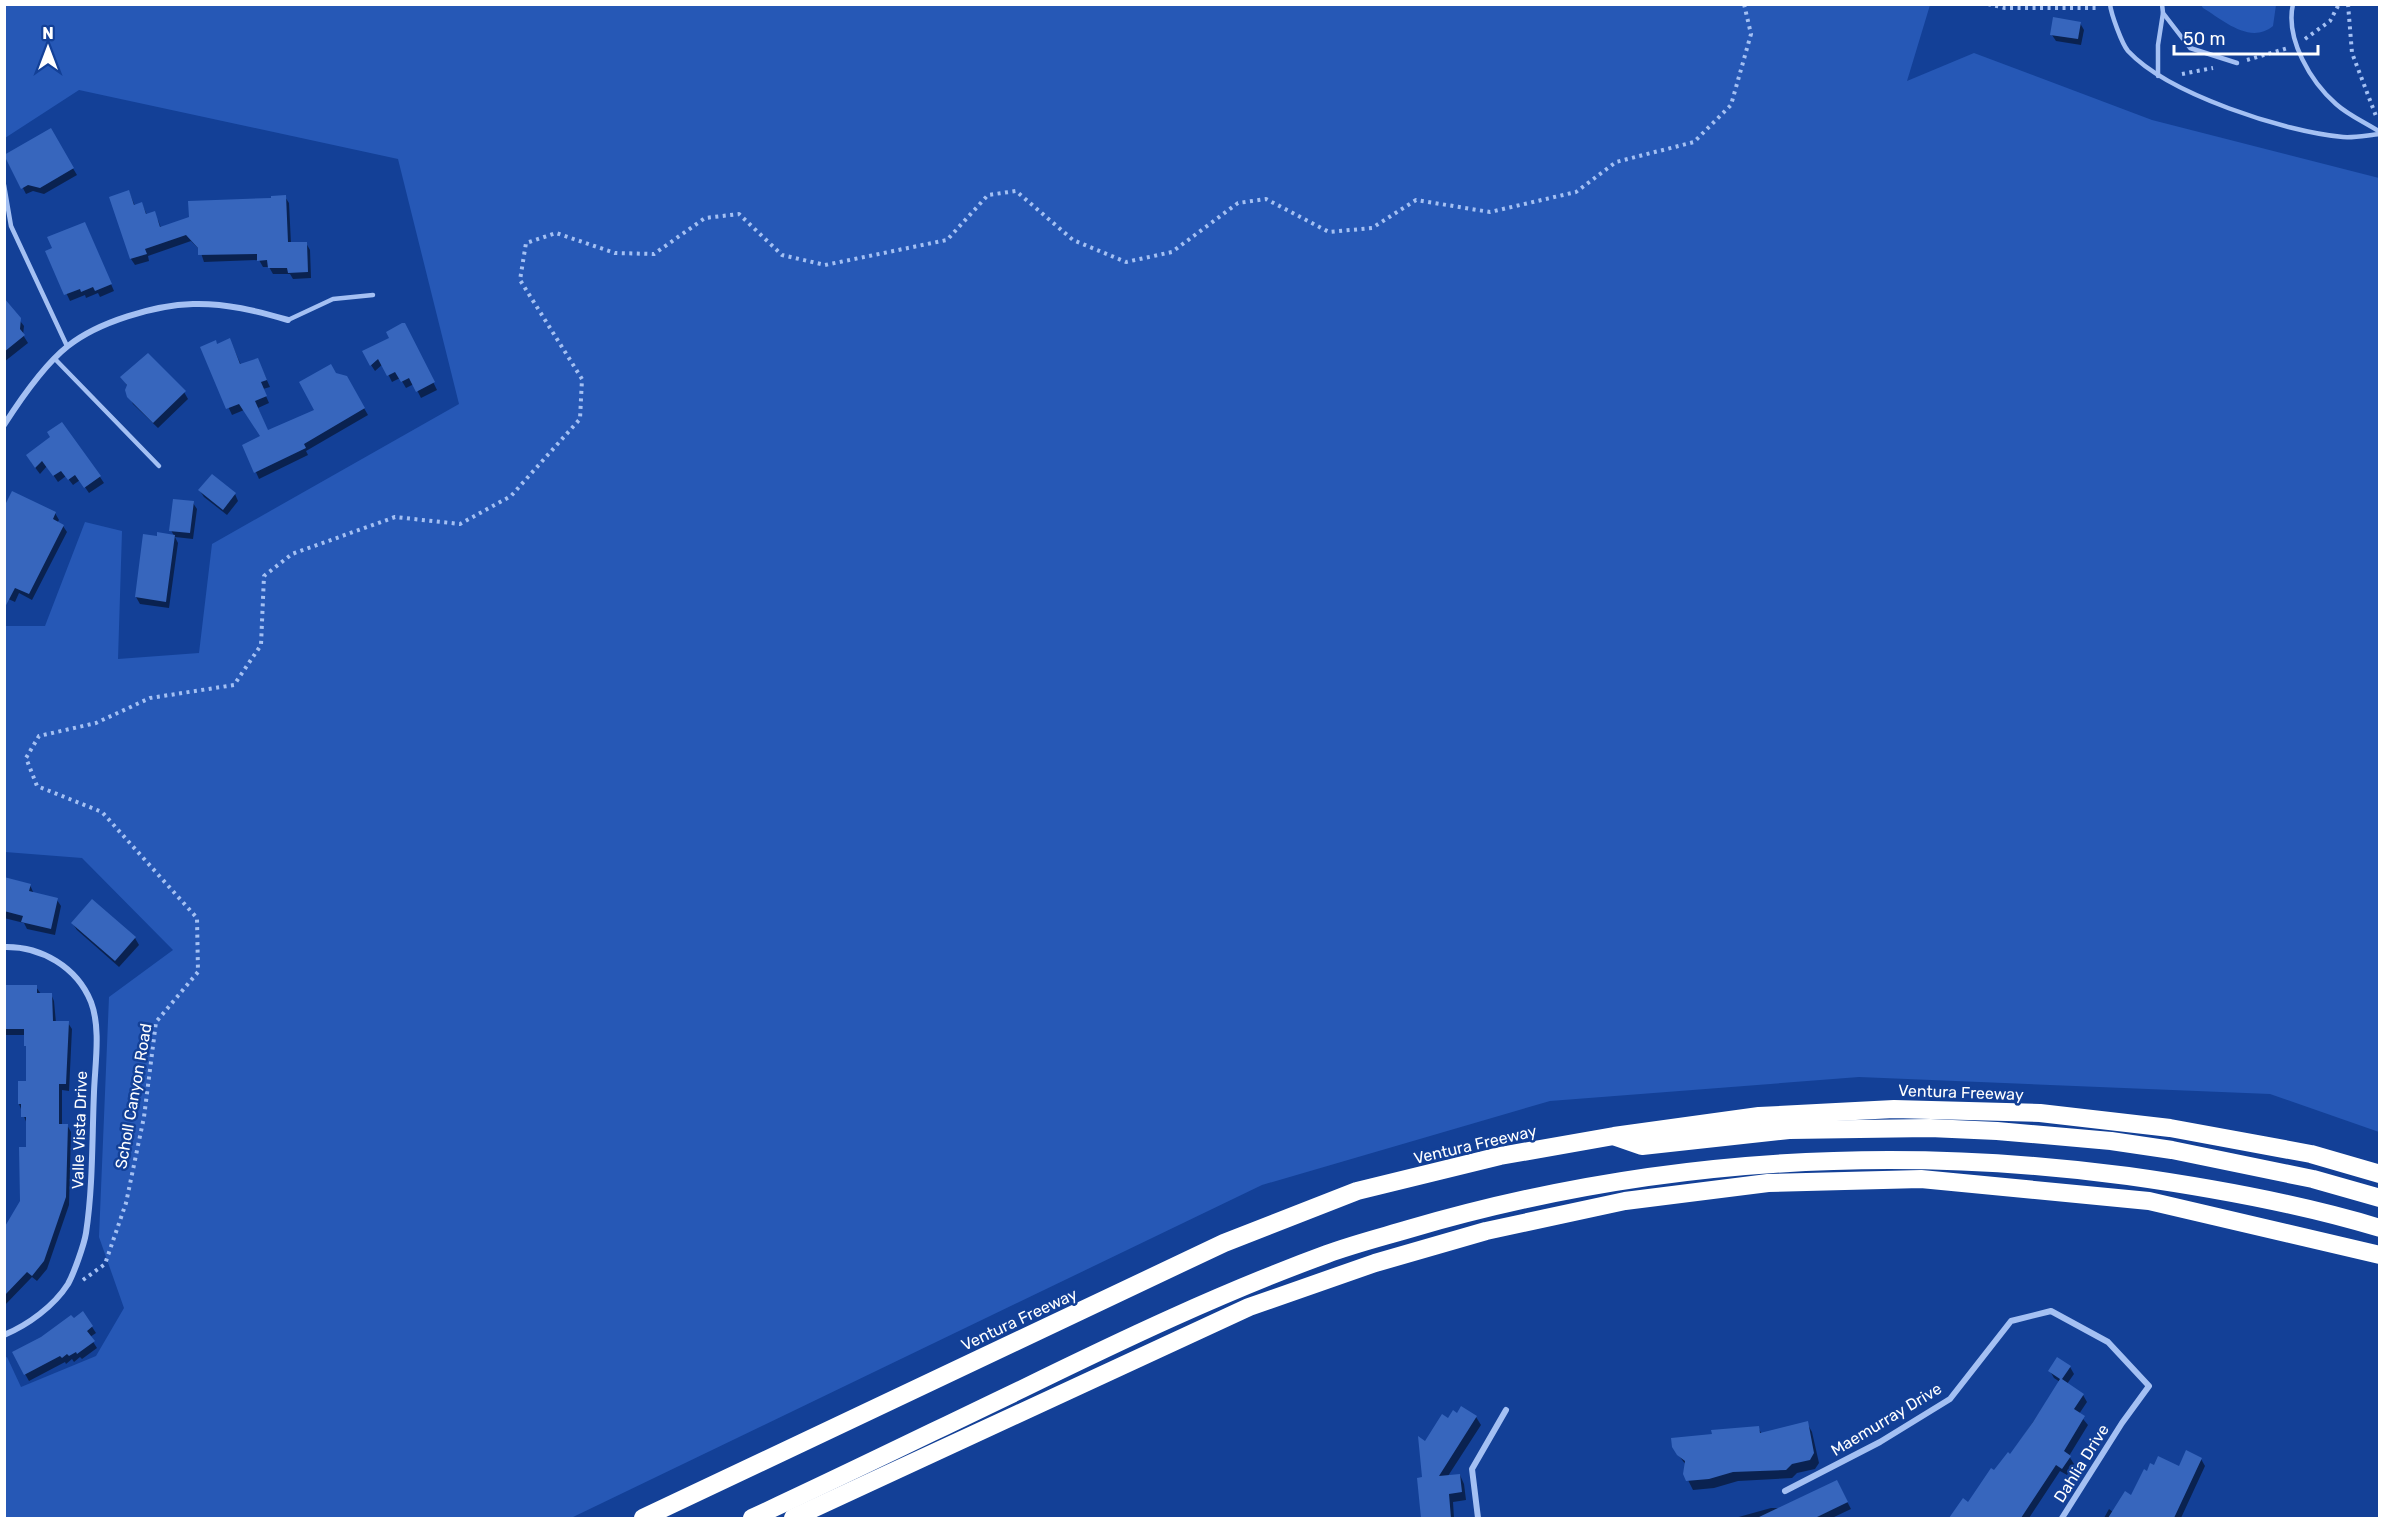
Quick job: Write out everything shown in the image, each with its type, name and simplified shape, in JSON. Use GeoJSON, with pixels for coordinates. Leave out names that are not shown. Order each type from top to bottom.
{"type":"FeatureCollection","features":[{"type":"Feature","properties":{"kind":"highway","name":"Ventura Freeway"},"geometry":{"type":"LineString","coordinates":[[643,1518],[1235,1238],[1357,1191],[1500,1156],[1614,1136],[1758,1116],[1894,1109],[2040,1113],[2170,1128],[2311,1155],[2379,1174]]}},
{"type":"Feature","properties":{"kind":"highway"},"geometry":{"type":"LineString","coordinates":[[1614,1136],[1642,1146],[1789,1131],[1930,1128],[2008,1132],[2111,1141],[2172,1150],[2292,1174],[2379,1198]]}},
{"type":"Feature","properties":{"kind":"highway"},"geometry":{"type":"LineString","coordinates":[[753,1518],[1080,1361],[1262,1279],[1332,1252],[1464,1213],[1576,1188],[1690,1170],[1805,1161],[1918,1160],[2022,1163],[2187,1184],[2269,1200],[2379,1228]]}},
{"type":"Feature","properties":{"kind":"highway"},"geometry":{"type":"LineString","coordinates":[[793,1518],[1249,1307],[1375,1263],[1486,1231],[1625,1201],[1768,1183],[1921,1179],[2149,1201],[2379,1255]]}},
{"type":"Feature","properties":{"kind":"highway"},"geometry":{"type":"LineString","coordinates":[[661,1518],[684,1499]]}},
{"type":"Feature","properties":{"kind":"street"},"geometry":{"type":"LineString","coordinates":[[4,425],[22,396],[67,346],[95,329],[128,316],[192,304],[256,310],[288,320]]}},
{"type":"Feature","properties":{"kind":"street","name":"Valle Vista Drive"},"geometry":{"type":"LineString","coordinates":[[4,947],[19,947],[61,962],[80,981],[92,1003],[96,1033],[90,1202],[85,1236],[68,1284],[47,1308],[4,1335]]}},
{"type":"Feature","properties":{"kind":"street","name":"Maemurray Drive"},"geometry":{"type":"LineString","coordinates":[[1785,1491],[1880,1442],[1950,1400],[2011,1321],[2051,1311],[2108,1342],[2149,1386],[2122,1422]]}},
{"type":"Feature","properties":{"kind":"street"},"geometry":{"type":"LineString","coordinates":[[1478,1518],[1472,1469],[1506,1410]]}},
{"type":"Feature","properties":{"kind":"street","name":"Dahlia Drive"},"geometry":{"type":"LineString","coordinates":[[2062,1518],[2122,1422]]}},
{"type":"Feature","properties":{"kind":"lane"},"geometry":{"type":"LineString","coordinates":[[2158,76],[2162,4]]}},
{"type":"Feature","properties":{"kind":"lane"},"geometry":{"type":"LineString","coordinates":[[2293,4],[2291,14],[2297,45],[2308,72],[2336,105],[2379,133]]}},
{"type":"Feature","properties":{"kind":"lane"},"geometry":{"type":"LineString","coordinates":[[2110,7],[2126,50],[2158,76],[2232,109],[2303,130],[2345,138],[2379,133]]}},
{"type":"Feature","properties":{"kind":"lane"},"geometry":{"type":"LineString","coordinates":[[2163,13],[2190,48],[2237,63]]}},
{"type":"Feature","properties":{"kind":"lane"},"geometry":{"type":"LineString","coordinates":[[4,185],[11,226],[67,346]]}},
{"type":"Feature","properties":{"kind":"lane"},"geometry":{"type":"LineString","coordinates":[[288,320],[333,299],[373,295]]}},
{"type":"Feature","properties":{"kind":"lane"},"geometry":{"type":"LineString","coordinates":[[55,359],[159,466]]}},
{"type":"Feature","properties":{"kind":"path","name":"Scholl Canyon Road"},"geometry":{"type":"LineString","coordinates":[[68,1284],[84,1280],[105,1264],[126,1203],[144,1117],[156,1022],[198,972],[197,918],[102,812],[37,786],[26,758],[39,736],[96,723],[150,698],[234,685],[261,645],[264,576],[292,554],[395,517],[460,524],[511,496],[580,419],[582,379],[520,280],[526,243],[556,233],[615,254],[654,254],[705,218],[740,214],[782,255],[825,265],[947,240],[988,195],[1016,191],[1073,240],[1126,262],[1172,252],[1238,203],[1266,199],[1329,232],[1372,228],[1416,200],[1490,212],[1576,192],[1616,162],[1694,142],[1731,105],[1751,34],[1744,4]]}},
{"type":"Feature","properties":{"kind":"path"},"geometry":{"type":"LineString","coordinates":[[1988,4],[2005,9],[2110,7]]}},
{"type":"Feature","properties":{"kind":"path"},"geometry":{"type":"LineString","coordinates":[[2158,76],[2189,74],[2237,63],[2297,45],[2330,21],[2339,4]]}},
{"type":"Feature","properties":{"kind":"path"},"geometry":{"type":"LineString","coordinates":[[2348,4],[2352,53],[2379,125]]}},
{"type":"Feature","properties":{"kind":"shaded area"},"geometry":{"type":"Polygon","coordinates":[[[5,5],[1930,5],[1907,81],[1974,53],[2152,120],[2379,178],[2379,1132],[2270,1094],[1859,1077],[1550,1101],[1262,1185],[571,1518],[5,1518],[5,1358],[7,1357],[21,1387],[96,1356],[124,1308],[99,1237],[109,997],[173,950],[82,858],[5,852],[5,626],[45,626],[85,522],[122,531],[118,659],[199,653],[212,544],[459,404],[398,159],[79,90],[5,138],[5,5]]]}},
{"type":"Feature","properties":{"kind":"shaded area"},"geometry":{"type":"Polygon","coordinates":[[[2201,5],[2276,5],[2273,26],[2255,33],[2246,32],[2228,24],[2201,5]]]}},
{"type":"Feature","properties":{"kind":"building"},"geometry":{"type":"Polygon","coordinates":[[[2053,17],[2081,22],[2078,39],[2050,35],[2053,17]]]}},
{"type":"Feature","properties":{"kind":"building"},"geometry":{"type":"Polygon","coordinates":[[[51,128],[74,168],[40,188],[28,185],[21,189],[4,155],[51,128]]]}},
{"type":"Feature","properties":{"kind":"building"},"geometry":{"type":"Polygon","coordinates":[[[129,190],[134,205],[142,202],[146,214],[155,211],[160,227],[189,217],[188,201],[271,198],[271,196],[286,195],[288,242],[307,242],[308,272],[288,273],[287,268],[268,268],[267,260],[257,261],[257,254],[198,255],[198,248],[186,235],[145,249],[147,254],[130,259],[109,197],[129,190]]]}},
{"type":"Feature","properties":{"kind":"building"},"geometry":{"type":"Polygon","coordinates":[[[85,222],[112,284],[95,291],[93,287],[64,295],[45,251],[52,248],[47,237],[85,222]]]}},
{"type":"Feature","properties":{"kind":"building"},"geometry":{"type":"Polygon","coordinates":[[[4,298],[21,318],[20,329],[25,335],[4,352],[4,298]]]}},
{"type":"Feature","properties":{"kind":"building"},"geometry":{"type":"Polygon","coordinates":[[[405,323],[435,382],[416,392],[409,378],[401,382],[395,372],[387,376],[378,359],[370,366],[362,351],[389,338],[386,332],[405,323]]]}},
{"type":"Feature","properties":{"kind":"building"},"geometry":{"type":"Polygon","coordinates":[[[230,338],[240,364],[258,358],[267,380],[261,382],[267,396],[255,401],[268,430],[314,410],[299,382],[331,364],[336,373],[347,376],[365,408],[304,444],[306,448],[254,473],[242,445],[260,436],[239,404],[226,409],[200,347],[216,340],[217,344],[230,338]]]}},
{"type":"Feature","properties":{"kind":"building"},"geometry":{"type":"Polygon","coordinates":[[[148,353],[186,391],[153,423],[127,397],[125,390],[127,385],[120,377],[148,353]]]}},
{"type":"Feature","properties":{"kind":"building"},"geometry":{"type":"Polygon","coordinates":[[[62,422],[101,476],[84,488],[75,475],[68,480],[61,471],[53,476],[42,461],[35,468],[26,455],[50,437],[47,432],[62,422]]]}},
{"type":"Feature","properties":{"kind":"building"},"geometry":{"type":"Polygon","coordinates":[[[212,474],[236,493],[223,510],[198,490],[212,474]]]}},
{"type":"Feature","properties":{"kind":"building"},"geometry":{"type":"Polygon","coordinates":[[[12,491],[56,512],[53,519],[64,525],[29,594],[15,588],[4,609],[4,507],[12,491]]]}},
{"type":"Feature","properties":{"kind":"building"},"geometry":{"type":"Polygon","coordinates":[[[173,499],[194,501],[190,533],[169,531],[173,499]]]}},
{"type":"Feature","properties":{"kind":"building"},"geometry":{"type":"Polygon","coordinates":[[[157,532],[175,535],[166,602],[135,597],[143,534],[157,536],[157,532]]]}},
{"type":"Feature","properties":{"kind":"building"},"geometry":{"type":"Polygon","coordinates":[[[4,877],[31,884],[29,891],[58,898],[51,929],[21,922],[23,916],[4,911],[4,877]]]}},
{"type":"Feature","properties":{"kind":"building"},"geometry":{"type":"Polygon","coordinates":[[[92,899],[136,937],[115,961],[71,923],[92,899]]]}},
{"type":"Feature","properties":{"kind":"building"},"geometry":{"type":"Polygon","coordinates":[[[4,985],[37,985],[37,993],[52,993],[53,1021],[69,1021],[66,1084],[59,1084],[59,1124],[68,1124],[66,1197],[44,1261],[32,1276],[27,1272],[4,1296],[4,1228],[20,1201],[19,1147],[26,1147],[26,1117],[21,1117],[21,1104],[18,1104],[18,1081],[26,1081],[26,1046],[24,1046],[24,1029],[4,1029],[4,985]]]}},
{"type":"Feature","properties":{"kind":"building"},"geometry":{"type":"Polygon","coordinates":[[[83,1311],[93,1326],[87,1331],[95,1341],[77,1354],[76,1352],[69,1356],[67,1354],[62,1358],[60,1356],[24,1375],[12,1352],[41,1337],[71,1315],[74,1318],[83,1311]]]}},
{"type":"Feature","properties":{"kind":"building"},"geometry":{"type":"Polygon","coordinates":[[[2057,1357],[2071,1366],[2062,1379],[2084,1394],[2074,1409],[2085,1416],[2064,1451],[2071,1456],[2062,1469],[2056,1465],[2021,1518],[1949,1518],[1963,1498],[1968,1502],[1991,1468],[1994,1470],[2008,1452],[2010,1454],[2033,1422],[2060,1379],[2048,1371],[2057,1357]]]}},
{"type":"Feature","properties":{"kind":"building"},"geometry":{"type":"Polygon","coordinates":[[[1461,1406],[1477,1416],[1439,1476],[1460,1474],[1462,1492],[1449,1494],[1451,1518],[1421,1518],[1417,1478],[1422,1477],[1418,1436],[1425,1441],[1442,1414],[1448,1418],[1453,1410],[1457,1413],[1461,1406]]]}},
{"type":"Feature","properties":{"kind":"building"},"geometry":{"type":"Polygon","coordinates":[[[1808,1421],[1814,1453],[1810,1460],[1792,1464],[1786,1470],[1733,1472],[1709,1479],[1686,1481],[1683,1474],[1685,1461],[1672,1447],[1671,1438],[1712,1434],[1711,1430],[1759,1426],[1760,1433],[1808,1421]]]}},
{"type":"Feature","properties":{"kind":"building"},"geometry":{"type":"Polygon","coordinates":[[[2186,1450],[2202,1458],[2174,1518],[2108,1518],[2125,1491],[2131,1495],[2144,1469],[2147,1471],[2150,1463],[2154,1465],[2158,1456],[2179,1466],[2186,1450]]]}},
{"type":"Feature","properties":{"kind":"building"},"geometry":{"type":"Polygon","coordinates":[[[1837,1480],[1848,1502],[1815,1518],[1757,1518],[1837,1480]]]}}]}
